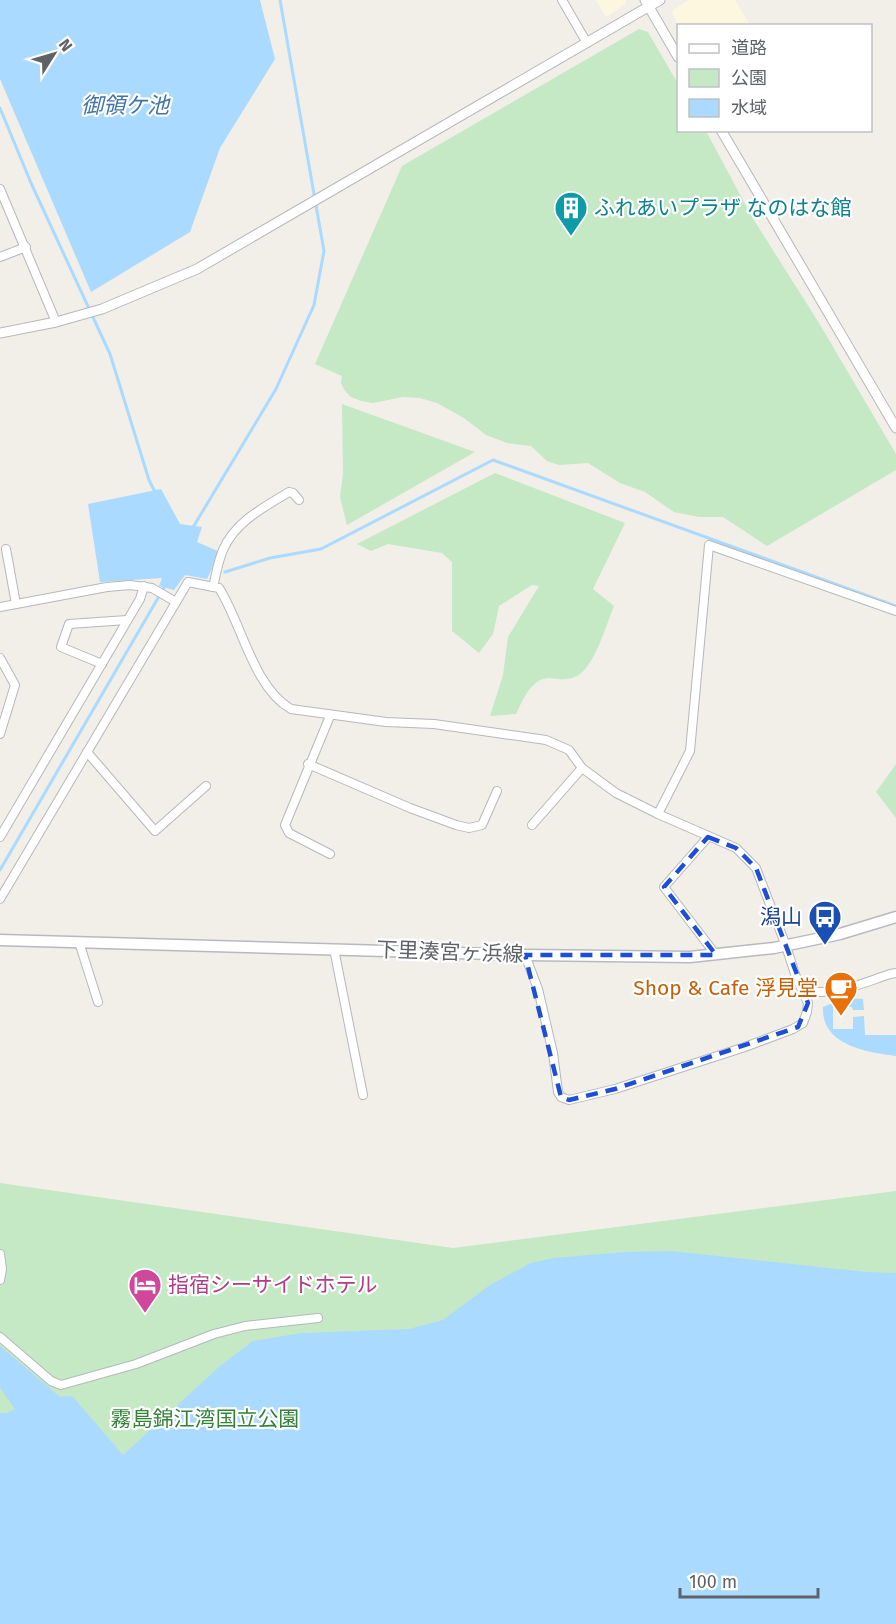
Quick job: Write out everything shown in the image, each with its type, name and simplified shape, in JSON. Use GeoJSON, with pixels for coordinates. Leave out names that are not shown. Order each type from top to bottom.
{"type":"FeatureCollection","features":[{"type":"Feature","properties":{"kind":"main road","name":"下里湊宮ヶ浜線"},"geometry":{"type":"LineString","coordinates":[[0,940],[653,957],[716,955],[786,946],[840,934],[896,917]]}},
{"type":"Feature","properties":{"kind":"street"},"geometry":{"type":"LineString","coordinates":[[562,0],[587,43]]}},
{"type":"Feature","properties":{"kind":"street"},"geometry":{"type":"LineString","coordinates":[[0,333],[56,322],[102,309],[197,269],[587,43],[647,3],[660,0]]}},
{"type":"Feature","properties":{"kind":"street"},"geometry":{"type":"LineString","coordinates":[[647,3],[677,55]]}},
{"type":"Feature","properties":{"kind":"street"},"geometry":{"type":"LineString","coordinates":[[723,132],[896,428]]}},
{"type":"Feature","properties":{"kind":"street"},"geometry":{"type":"LineString","coordinates":[[0,189],[56,322]]}},
{"type":"Feature","properties":{"kind":"street"},"geometry":{"type":"LineString","coordinates":[[0,257],[26,247]]}},
{"type":"Feature","properties":{"kind":"street"},"geometry":{"type":"LineString","coordinates":[[213,587],[222,553],[237,528],[289,492],[299,500]]}},
{"type":"Feature","properties":{"kind":"street"},"geometry":{"type":"LineString","coordinates":[[658,814],[690,751],[708,545],[896,611]]}},
{"type":"Feature","properties":{"kind":"street"},"geometry":{"type":"LineString","coordinates":[[6,549],[16,604]]}},
{"type":"Feature","properties":{"kind":"street"},"geometry":{"type":"LineString","coordinates":[[0,899],[174,601],[188,582],[219,588],[228,601],[244,643],[271,693],[291,710],[330,716],[434,724],[546,740],[569,750],[582,768],[616,793],[736,848],[756,868],[796,977],[808,1003],[806,1018],[798,1027],[732,1051],[615,1089],[569,1100],[561,1097],[558,1092],[553,1053],[540,999],[525,955]]}},
{"type":"Feature","properties":{"kind":"street"},"geometry":{"type":"LineString","coordinates":[[0,607],[107,586],[144,586],[174,601]]}},
{"type":"Feature","properties":{"kind":"street"},"geometry":{"type":"LineString","coordinates":[[0,837],[140,599],[144,586]]}},
{"type":"Feature","properties":{"kind":"street"},"geometry":{"type":"LineString","coordinates":[[102,664],[61,647],[69,624],[127,620]]}},
{"type":"Feature","properties":{"kind":"street"},"geometry":{"type":"LineString","coordinates":[[0,658],[15,685],[0,734]]}},
{"type":"Feature","properties":{"kind":"street"},"geometry":{"type":"LineString","coordinates":[[330,716],[285,825],[289,832],[330,854]]}},
{"type":"Feature","properties":{"kind":"street"},"geometry":{"type":"LineString","coordinates":[[87,752],[155,831],[206,786]]}},
{"type":"Feature","properties":{"kind":"street"},"geometry":{"type":"LineString","coordinates":[[308,765],[410,808],[469,828],[482,825],[497,791]]}},
{"type":"Feature","properties":{"kind":"street"},"geometry":{"type":"LineString","coordinates":[[532,825],[582,768]]}},
{"type":"Feature","properties":{"kind":"street"},"geometry":{"type":"LineString","coordinates":[[708,837],[664,887],[716,955]]}},
{"type":"Feature","properties":{"kind":"street"},"geometry":{"type":"LineString","coordinates":[[79,942],[98,1002]]}},
{"type":"Feature","properties":{"kind":"street"},"geometry":{"type":"LineString","coordinates":[[334,949],[363,1095]]}},
{"type":"Feature","properties":{"kind":"street"},"geometry":{"type":"LineString","coordinates":[[802,990],[819,993],[853,987],[896,973]]}},
{"type":"Feature","properties":{"kind":"street"},"geometry":{"type":"LineString","coordinates":[[0,1254],[2,1269],[0,1280]]}},
{"type":"Feature","properties":{"kind":"street"},"geometry":{"type":"LineString","coordinates":[[0,1337],[51,1381],[61,1385],[113,1371],[214,1334],[245,1326],[318,1318]]}},
{"type":"Feature","properties":{"kind":"highlighted area"},"geometry":{"type":"Polygon","coordinates":[[[708,837],[736,848],[756,868],[808,1003],[798,1027],[615,1089],[569,1100],[561,1097],[525,955],[716,955],[664,887],[708,837]]]}},
{"type":"Feature","properties":{"kind":"shaded area"},"geometry":{"type":"Polygon","coordinates":[[[596,0],[626,0],[625,4],[606,17],[596,0]]]}},
{"type":"Feature","properties":{"kind":"shaded area"},"geometry":{"type":"Polygon","coordinates":[[[689,0],[735,0],[749,24],[677,24],[673,10],[689,0]]]}},
{"type":"Feature","properties":{"kind":"green space"},"geometry":{"type":"Polygon","coordinates":[[[639,29],[648,32],[677,82],[677,132],[707,132],[752,217],[819,323],[896,454],[896,470],[767,546],[723,517],[699,517],[674,512],[645,492],[620,483],[588,463],[559,465],[547,461],[531,446],[507,443],[486,435],[464,418],[437,403],[420,398],[403,397],[373,403],[351,397],[341,383],[342,376],[315,364],[402,166],[639,29]]]}},
{"type":"Feature","properties":{"kind":"green space"},"geometry":{"type":"Polygon","coordinates":[[[342,404],[475,452],[347,525],[340,497],[343,474],[342,404]]]}},
{"type":"Feature","properties":{"kind":"green space"},"geometry":{"type":"Polygon","coordinates":[[[495,473],[625,523],[593,589],[614,606],[589,664],[573,678],[550,678],[538,682],[528,691],[516,714],[490,716],[503,675],[508,637],[539,586],[532,585],[499,606],[493,634],[479,653],[452,631],[452,562],[442,553],[388,544],[371,551],[357,544],[495,473]]]}},
{"type":"Feature","properties":{"kind":"green space"},"geometry":{"type":"Polygon","coordinates":[[[896,764],[896,818],[876,792],[896,764]]]}},
{"type":"Feature","properties":{"kind":"green space","name":"霧島錦江湾国立公園"},"geometry":{"type":"Polygon","coordinates":[[[0,1183],[453,1248],[896,1191],[896,1624],[0,1624],[0,1183]]]}},
{"type":"Feature","properties":{"kind":"water","name":"御領ケ池"},"geometry":{"type":"Polygon","coordinates":[[[0,0],[260,0],[275,59],[220,148],[190,232],[91,292],[0,79],[0,0]]]}},
{"type":"Feature","properties":{"kind":"water"},"geometry":{"type":"Polygon","coordinates":[[[161,489],[180,524],[202,527],[197,542],[220,552],[207,579],[185,575],[174,590],[159,586],[162,578],[100,582],[88,504],[161,489]]]}},
{"type":"Feature","properties":{"kind":"water"},"geometry":{"type":"Polygon","coordinates":[[[845,998],[863,999],[864,1010],[853,1010],[852,1007],[833,1008],[833,1029],[853,1029],[853,1017],[864,1016],[865,1035],[896,1035],[896,1056],[859,1049],[837,1038],[829,1030],[824,1020],[823,1007],[845,998]]]}},
{"type":"Feature","properties":{"kind":"water","name":"霧島錦江湾国立公園"},"geometry":{"type":"Polygon","coordinates":[[[671,1251],[866,1272],[896,1273],[896,1624],[0,1624],[0,1413],[7,1413],[15,1409],[0,1388],[0,1346],[60,1397],[73,1397],[123,1455],[220,1366],[253,1341],[302,1333],[409,1329],[443,1320],[490,1285],[531,1263],[553,1258],[671,1251]]]}},
{"type":"Feature","properties":{"kind":"waterway"},"geometry":{"type":"LineString","coordinates":[[192,529],[276,389],[314,305],[324,251],[280,0]]}},
{"type":"Feature","properties":{"kind":"waterway"},"geometry":{"type":"LineString","coordinates":[[0,108],[31,183],[110,354],[149,480],[155,492]]}},
{"type":"Feature","properties":{"kind":"waterway"},"geometry":{"type":"LineString","coordinates":[[225,572],[270,558],[321,549],[493,460],[896,606]]}},
{"type":"Feature","properties":{"kind":"waterway"},"geometry":{"type":"LineString","coordinates":[[0,870],[165,586]]}},
{"type":"Feature","properties":{"kind":"place","name":"ふれあいプラザ なのはな館"},"geometry":{"type":"Point","coordinates":[571,237]}},
{"type":"Feature","properties":{"kind":"place","name":"潟山"},"geometry":{"type":"Point","coordinates":[825,946]}},
{"type":"Feature","properties":{"kind":"place","name":"Shop & Cafe 浮見堂"},"geometry":{"type":"Point","coordinates":[841,1017]}},
{"type":"Feature","properties":{"kind":"place","name":"指宿シーサイドホテル"},"geometry":{"type":"Point","coordinates":[145,1314]}}]}
